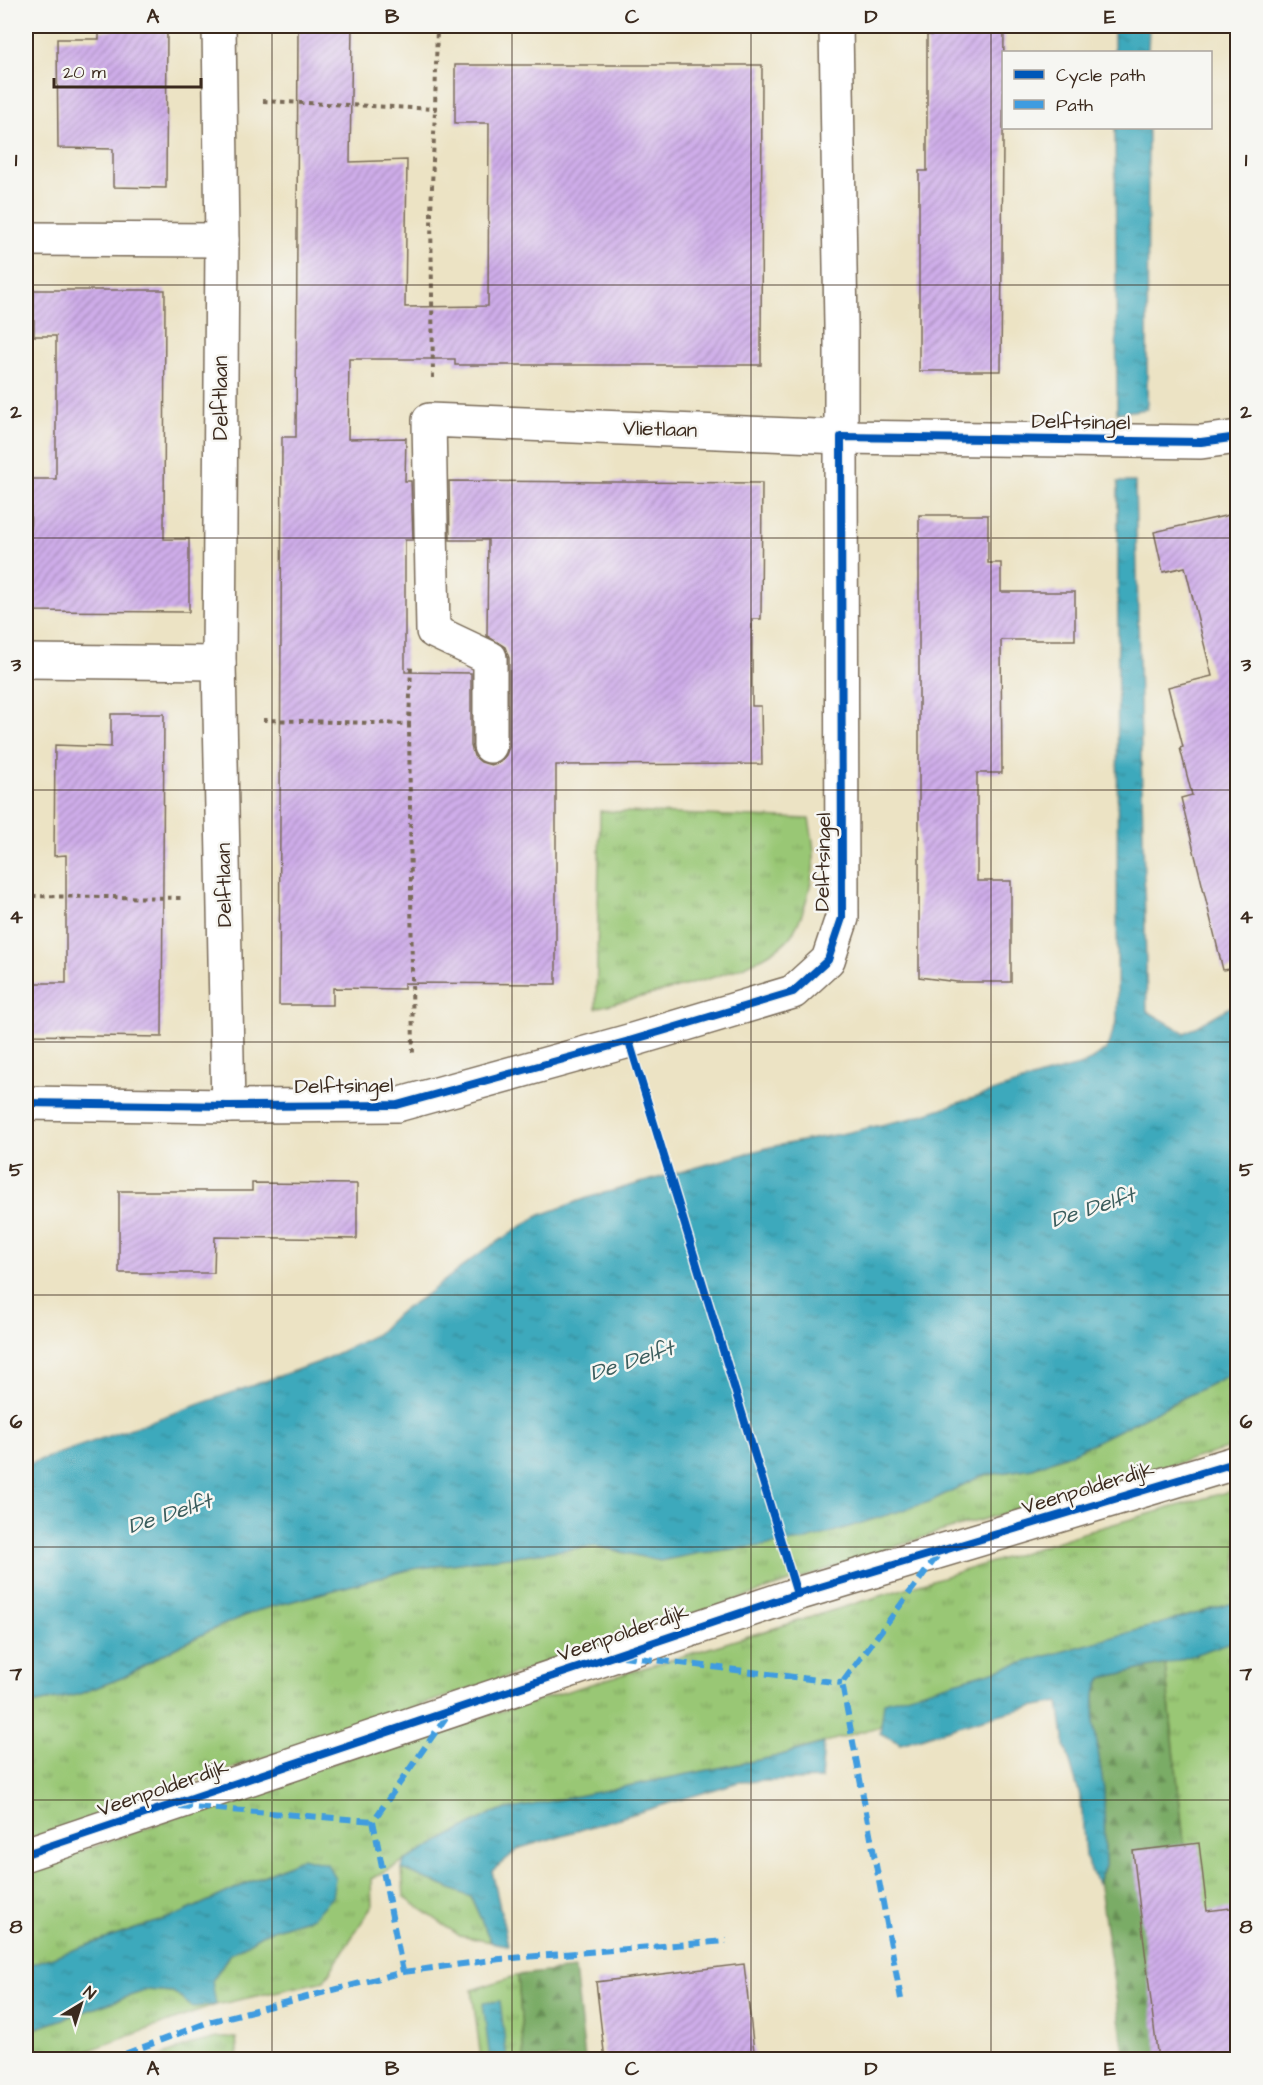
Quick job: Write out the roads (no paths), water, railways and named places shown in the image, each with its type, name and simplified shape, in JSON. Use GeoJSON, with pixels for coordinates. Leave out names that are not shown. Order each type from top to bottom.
{"type":"FeatureCollection","features":[{"type":"Feature","properties":{"kind":"street","name":"Delftlaan"},"geometry":{"type":"LineString","coordinates":[[219,26],[222,240],[219,663],[228,1106]]}},
{"type":"Feature","properties":{"kind":"street"},"geometry":{"type":"LineString","coordinates":[[836,26],[842,327],[841,436]]}},
{"type":"Feature","properties":{"kind":"street"},"geometry":{"type":"LineString","coordinates":[[26,239],[222,240]]}},
{"type":"Feature","properties":{"kind":"street","name":"Vlietlaan"},"geometry":{"type":"LineString","coordinates":[[490,746],[490,658],[433,631],[429,420],[841,436]]}},
{"type":"Feature","properties":{"kind":"street","name":"Delftsingel"},"geometry":{"type":"LineString","coordinates":[[26,1103],[228,1106],[397,1105],[629,1041],[794,992],[828,960],[842,918],[841,436],[1201,442],[1238,437]]}},
{"type":"Feature","properties":{"kind":"street"},"geometry":{"type":"LineString","coordinates":[[26,661],[219,663]]}},
{"type":"Feature","properties":{"kind":"street","name":"Veenpolderdijk"},"geometry":{"type":"LineString","coordinates":[[26,1854],[797,1594],[1238,1462]]}},
{"type":"Feature","properties":{"kind":"water"},"geometry":{"type":"Polygon","coordinates":[[[1114,26],[1149,26],[1148,51],[1114,51],[1114,26]]]}},
{"type":"Feature","properties":{"kind":"water"},"geometry":{"type":"Polygon","coordinates":[[[1115,129],[1148,129],[1147,409],[1117,413],[1115,129]]]}},
{"type":"Feature","properties":{"kind":"water","name":"De Delft"},"geometry":{"type":"Polygon","coordinates":[[[1118,482],[1135,482],[1147,1011],[1185,1033],[1237,1003],[1237,1371],[1079,1450],[1033,1468],[981,1476],[929,1502],[804,1541],[700,1553],[660,1561],[595,1546],[412,1569],[256,1611],[209,1631],[124,1677],[77,1695],[26,1705],[26,1465],[319,1362],[377,1334],[397,1314],[426,1295],[480,1253],[538,1216],[590,1197],[770,1147],[912,1118],[1044,1075],[1083,1065],[1106,1050],[1117,1021],[1118,482]]]}},
{"type":"Feature","properties":{"kind":"water"},"geometry":{"type":"Polygon","coordinates":[[[1237,1602],[1237,1640],[1170,1663],[1102,1678],[1095,1694],[1094,1724],[1104,1791],[1105,1866],[1097,1884],[1085,1856],[1081,1800],[1065,1745],[1059,1702],[999,1715],[901,1744],[880,1733],[884,1702],[1237,1602]]]}},
{"type":"Feature","properties":{"kind":"water"},"geometry":{"type":"Polygon","coordinates":[[[824,1743],[821,1779],[739,1782],[520,1848],[492,1871],[508,1945],[491,1942],[471,1897],[402,1869],[404,1861],[492,1813],[774,1757],[824,1743]]]}},
{"type":"Feature","properties":{"kind":"water"},"geometry":{"type":"Polygon","coordinates":[[[302,1858],[327,1864],[335,1878],[332,1897],[313,1917],[266,1932],[229,1955],[212,1981],[216,2005],[192,2007],[173,1992],[147,1990],[26,2032],[26,1966],[180,1914],[302,1858]]]}},
{"type":"Feature","properties":{"kind":"water"},"geometry":{"type":"Polygon","coordinates":[[[500,2001],[507,2059],[490,2059],[483,2003],[500,2001]]]}}]}
